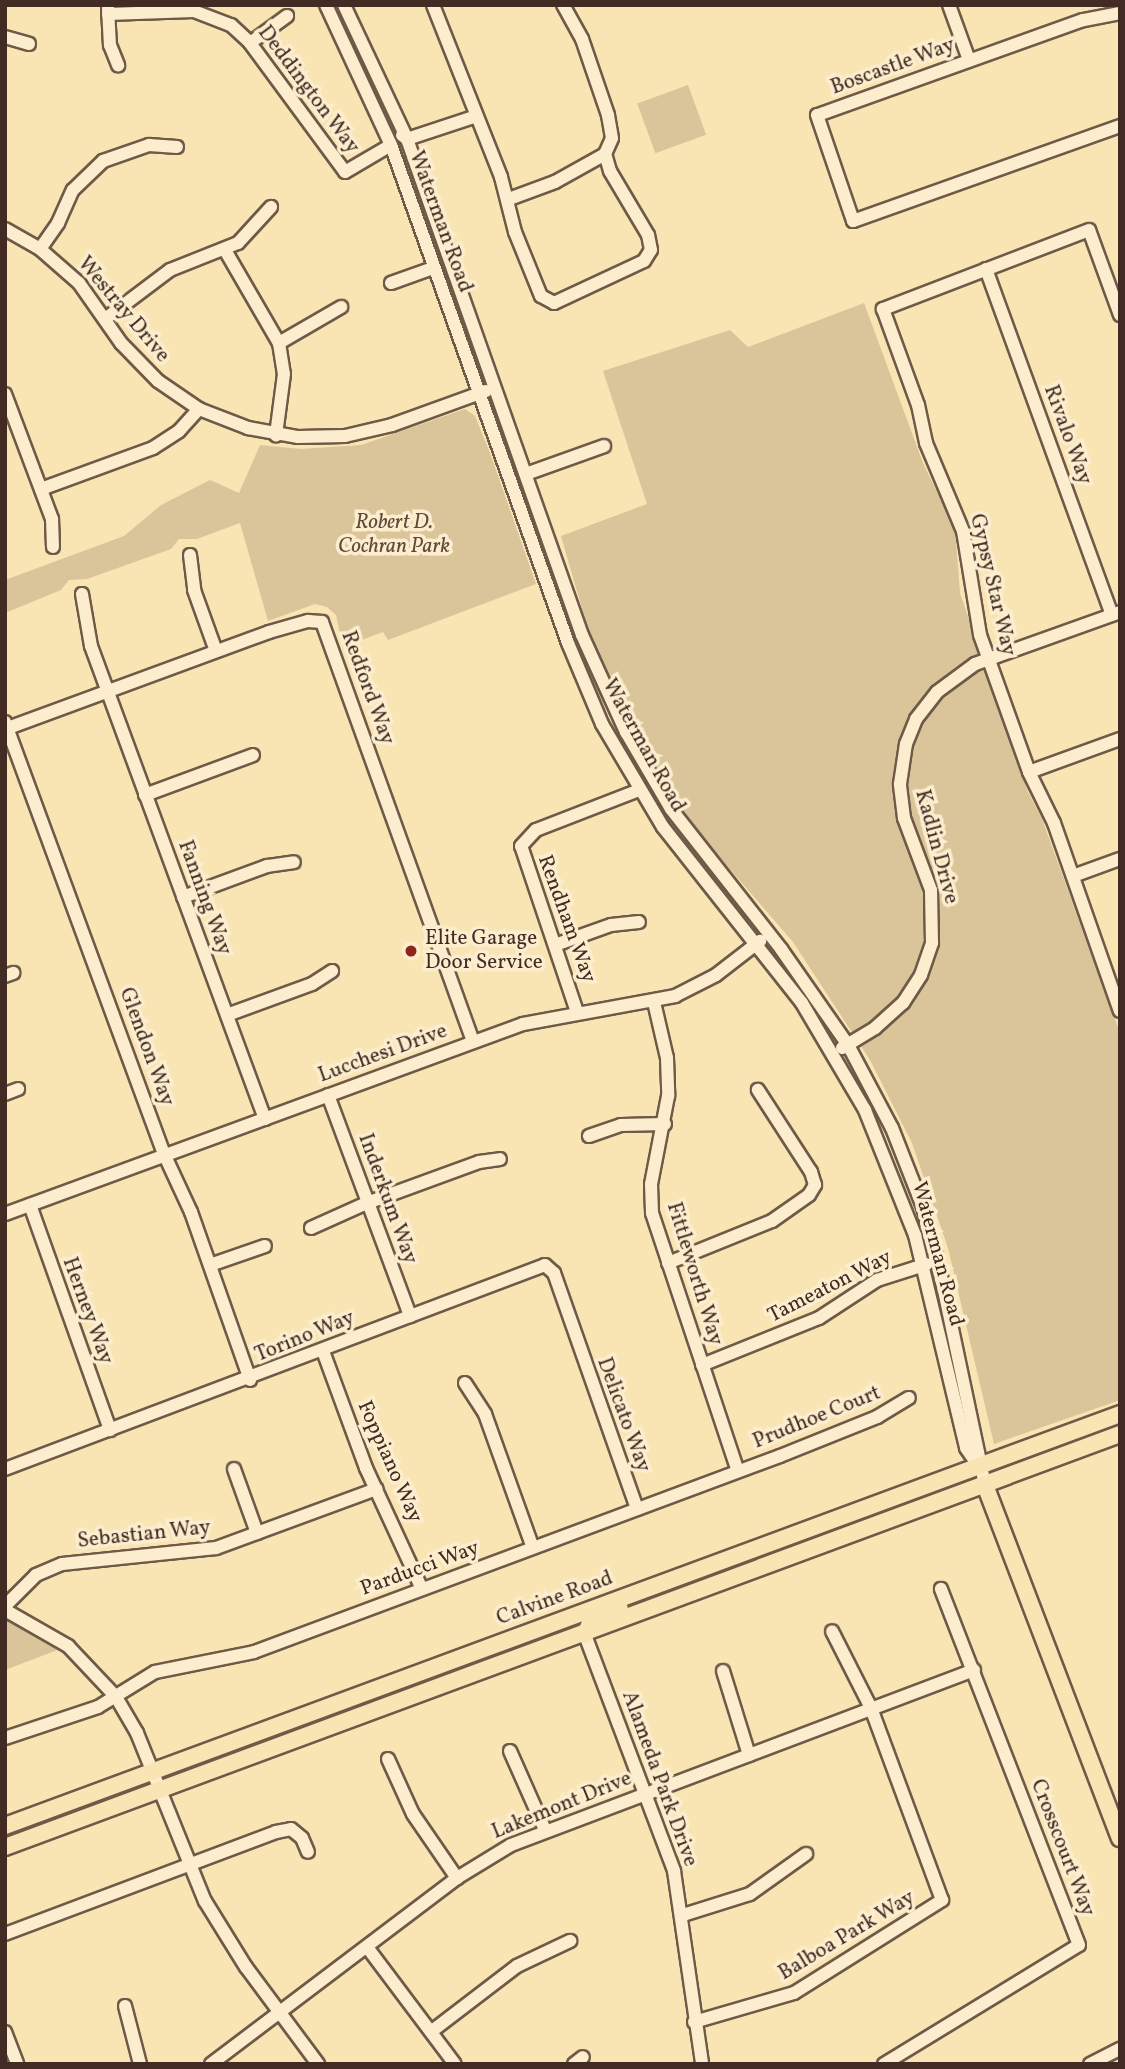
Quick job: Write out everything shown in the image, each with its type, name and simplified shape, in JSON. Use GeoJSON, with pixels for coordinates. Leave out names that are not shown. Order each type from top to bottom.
{"type":"FeatureCollection","features":[{"type":"Feature","properties":{"kind":"main road","name":"Calvine Road"},"geometry":{"type":"LineString","coordinates":[[5,1826],[266,1727],[1120,1413]]}},
{"type":"Feature","properties":{"kind":"main road","name":"Calvine Road"},"geometry":{"type":"LineString","coordinates":[[5,1847],[585,1635],[1120,1434]]}},
{"type":"Feature","properties":{"kind":"main road","name":"Waterman Road"},"geometry":{"type":"LineString","coordinates":[[985,1485],[1120,1838]]}},
{"type":"Feature","properties":{"kind":"main road"},"geometry":{"type":"LineString","coordinates":[[585,1635],[591,1620],[678,1586],[703,1567]]}},
{"type":"Feature","properties":{"kind":"main road"},"geometry":{"type":"LineString","coordinates":[[158,1792],[165,1778],[251,1746],[266,1727]]}},
{"type":"Feature","properties":{"kind":"main road"},"geometry":{"type":"LineString","coordinates":[[35,1836],[55,1820],[145,1787],[151,1771]]}},
{"type":"Feature","properties":{"kind":"street","name":"Waterman Road"},"geometry":{"type":"LineString","coordinates":[[326,5],[391,145],[568,643],[602,724],[639,790],[802,1003],[833,1054],[890,1166],[922,1266],[966,1448],[979,1467]]}},
{"type":"Feature","properties":{"kind":"street","name":"Waterman Road"},"geometry":{"type":"LineString","coordinates":[[344,5],[407,139],[582,635],[626,732],[671,809],[769,933],[848,1045],[892,1128],[923,1207],[938,1262],[979,1467],[985,1485]]}},
{"type":"Feature","properties":{"kind":"street"},"geometry":{"type":"LineString","coordinates":[[433,5],[474,117],[509,199],[515,233],[541,296],[561,303],[649,256],[648,234],[615,185],[605,154]]}},
{"type":"Feature","properties":{"kind":"street"},"geometry":{"type":"LineString","coordinates":[[509,199],[555,182],[605,154],[612,138],[608,116],[582,39],[563,5]]}},
{"type":"Feature","properties":{"kind":"street"},"geometry":{"type":"LineString","coordinates":[[949,5],[969,60]]}},
{"type":"Feature","properties":{"kind":"street"},"geometry":{"type":"LineString","coordinates":[[108,9],[110,45],[118,65]]}},
{"type":"Feature","properties":{"kind":"street","name":"Deddington Way"},"geometry":{"type":"LineString","coordinates":[[108,9],[194,10],[221,19],[250,43],[345,172],[391,145]]}},
{"type":"Feature","properties":{"kind":"street","name":"Boscastle Way"},"geometry":{"type":"LineString","coordinates":[[1120,13],[1083,19],[817,115],[853,222],[1120,126]]}},
{"type":"Feature","properties":{"kind":"street"},"geometry":{"type":"LineString","coordinates":[[250,43],[287,16]]}},
{"type":"Feature","properties":{"kind":"street"},"geometry":{"type":"LineString","coordinates":[[5,37],[29,44]]}},
{"type":"Feature","properties":{"kind":"street","name":"Waterman Road"},"geometry":{"type":"LineString","coordinates":[[346,47],[360,56],[391,124],[407,139]]}},
{"type":"Feature","properties":{"kind":"street"},"geometry":{"type":"LineString","coordinates":[[407,139],[474,117]]}},
{"type":"Feature","properties":{"kind":"street"},"geometry":{"type":"LineString","coordinates":[[40,249],[58,223],[73,190],[103,161],[149,145],[177,147]]}},
{"type":"Feature","properties":{"kind":"street"},"geometry":{"type":"LineString","coordinates":[[105,319],[170,270],[225,250],[250,233],[271,207]]}},
{"type":"Feature","properties":{"kind":"street","name":"Westray Drive"},"geometry":{"type":"LineString","coordinates":[[5,229],[40,249],[79,283],[139,363],[199,409],[276,435],[319,438],[370,431],[495,388]]}},
{"type":"Feature","properties":{"kind":"street"},"geometry":{"type":"LineString","coordinates":[[986,269],[1089,230],[1120,315]]}},
{"type":"Feature","properties":{"kind":"street"},"geometry":{"type":"LineString","coordinates":[[225,250],[279,343],[284,374],[276,435]]}},
{"type":"Feature","properties":{"kind":"street"},"geometry":{"type":"LineString","coordinates":[[391,283],[433,268]]}},
{"type":"Feature","properties":{"kind":"street","name":"Rivalo Way"},"geometry":{"type":"LineString","coordinates":[[986,269],[1116,613]]}},
{"type":"Feature","properties":{"kind":"street","name":"Gypsy Star Way"},"geometry":{"type":"LineString","coordinates":[[986,269],[883,309],[918,405],[926,443],[963,531],[976,619],[988,659],[1029,772],[1054,823],[1120,1011]]}},
{"type":"Feature","properties":{"kind":"street"},"geometry":{"type":"LineString","coordinates":[[279,343],[341,307]]}},
{"type":"Feature","properties":{"kind":"street"},"geometry":{"type":"LineString","coordinates":[[5,394],[52,519],[53,547]]}},
{"type":"Feature","properties":{"kind":"street"},"geometry":{"type":"LineString","coordinates":[[41,489],[153,447],[178,431],[199,409]]}},
{"type":"Feature","properties":{"kind":"street"},"geometry":{"type":"LineString","coordinates":[[526,474],[604,446]]}},
{"type":"Feature","properties":{"kind":"street"},"geometry":{"type":"LineString","coordinates":[[190,555],[194,590],[216,651]]}},
{"type":"Feature","properties":{"kind":"street","name":"Fanning Way"},"geometry":{"type":"LineString","coordinates":[[82,594],[85,625],[107,691],[265,1119]]}},
{"type":"Feature","properties":{"kind":"street","name":"Kadlin Drive"},"geometry":{"type":"LineString","coordinates":[[833,1054],[903,1003],[921,975],[932,943],[932,890],[902,805],[906,744],[937,692],[963,671],[988,659],[1116,613]]}},
{"type":"Feature","properties":{"kind":"street","name":"Redford Way"},"geometry":{"type":"LineString","coordinates":[[6,725],[308,621],[322,622],[473,1042]]}},
{"type":"Feature","properties":{"kind":"street","name":"Glendon Way"},"geometry":{"type":"LineString","coordinates":[[6,725],[165,1156],[210,1265],[250,1380]]}},
{"type":"Feature","properties":{"kind":"street"},"geometry":{"type":"LineString","coordinates":[[1029,772],[1120,739]]}},
{"type":"Feature","properties":{"kind":"street"},"geometry":{"type":"LineString","coordinates":[[145,795],[253,755]]}},
{"type":"Feature","properties":{"kind":"street","name":"Rendham Way"},"geometry":{"type":"LineString","coordinates":[[577,1012],[521,852],[523,839],[536,830],[639,790]]}},
{"type":"Feature","properties":{"kind":"street"},"geometry":{"type":"LineString","coordinates":[[1073,876],[1120,859]]}},
{"type":"Feature","properties":{"kind":"street"},"geometry":{"type":"LineString","coordinates":[[183,897],[267,866],[293,862]]}},
{"type":"Feature","properties":{"kind":"street"},"geometry":{"type":"LineString","coordinates":[[555,945],[611,925],[639,922]]}},
{"type":"Feature","properties":{"kind":"street","name":"Lucchesi Drive"},"geometry":{"type":"LineString","coordinates":[[5,1214],[523,1024],[577,1012],[654,1002],[716,975],[769,933]]}},
{"type":"Feature","properties":{"kind":"street"},"geometry":{"type":"LineString","coordinates":[[227,1015],[312,984],[332,971]]}},
{"type":"Feature","properties":{"kind":"street","name":"Fittleworth Way"},"geometry":{"type":"LineString","coordinates":[[654,1002],[667,1058],[665,1124],[650,1199],[668,1263],[738,1471]]}},
{"type":"Feature","properties":{"kind":"street"},"geometry":{"type":"LineString","coordinates":[[5,1094],[18,1089]]}},
{"type":"Feature","properties":{"kind":"street"},"geometry":{"type":"LineString","coordinates":[[668,1263],[772,1221],[810,1195],[815,1185],[811,1172],[758,1090]]}},
{"type":"Feature","properties":{"kind":"street","name":"Inderkum Way"},"geometry":{"type":"LineString","coordinates":[[328,1095],[410,1316]]}},
{"type":"Feature","properties":{"kind":"street"},"geometry":{"type":"LineString","coordinates":[[589,1136],[621,1125],[665,1124]]}},
{"type":"Feature","properties":{"kind":"street"},"geometry":{"type":"LineString","coordinates":[[311,1228],[367,1203],[479,1162],[500,1159]]}},
{"type":"Feature","properties":{"kind":"street","name":"Herney Way"},"geometry":{"type":"LineString","coordinates":[[30,1205],[110,1430]]}},
{"type":"Feature","properties":{"kind":"street"},"geometry":{"type":"LineString","coordinates":[[210,1265],[265,1246]]}},
{"type":"Feature","properties":{"kind":"street","name":"Tameaton Way"},"geometry":{"type":"LineString","coordinates":[[702,1365],[819,1318],[877,1280],[938,1262]]}},
{"type":"Feature","properties":{"kind":"street","name":"Torino Way"},"geometry":{"type":"LineString","coordinates":[[5,1469],[250,1380],[545,1265],[554,1273],[574,1334]]}},
{"type":"Feature","properties":{"kind":"street","name":"Delicato Way"},"geometry":{"type":"LineString","coordinates":[[574,1334],[637,1509]]}},
{"type":"Feature","properties":{"kind":"street","name":"Foppiano Way"},"geometry":{"type":"LineString","coordinates":[[323,1351],[376,1489],[422,1589]]}},
{"type":"Feature","properties":{"kind":"street"},"geometry":{"type":"LineString","coordinates":[[465,1383],[485,1413],[533,1548]]}},
{"type":"Feature","properties":{"kind":"street","name":"Prudhoe Court"},"geometry":{"type":"LineString","coordinates":[[738,1471],[877,1416],[909,1398]]}},
{"type":"Feature","properties":{"kind":"street"},"geometry":{"type":"LineString","coordinates":[[233,1469],[257,1533]]}},
{"type":"Feature","properties":{"kind":"street","name":"Parducci Way"},"geometry":{"type":"LineString","coordinates":[[5,1738],[116,1697],[171,1666],[241,1656],[738,1471]]}},
{"type":"Feature","properties":{"kind":"street","name":"Sebastian Way"},"geometry":{"type":"LineString","coordinates":[[5,1608],[36,1576],[62,1564],[202,1552],[376,1489]]}},
{"type":"Feature","properties":{"kind":"street"},"geometry":{"type":"LineString","coordinates":[[942,1589],[974,1670]]}},
{"type":"Feature","properties":{"kind":"street"},"geometry":{"type":"LineString","coordinates":[[5,1608],[68,1646],[116,1697],[151,1771],[188,1865],[222,1930],[318,2064]]}},
{"type":"Feature","properties":{"kind":"street"},"geometry":{"type":"LineString","coordinates":[[832,1631],[871,1708]]}},
{"type":"Feature","properties":{"kind":"street","name":"Alameda Park Drive"},"geometry":{"type":"LineString","coordinates":[[585,1635],[647,1793],[683,1915],[694,2022],[702,2064]]}},
{"type":"Feature","properties":{"kind":"street","name":"Lakemont Drive"},"geometry":{"type":"LineString","coordinates":[[211,2064],[457,1878],[545,1830],[974,1670]]}},
{"type":"Feature","properties":{"kind":"street","name":"Crosscourt Way"},"geometry":{"type":"LineString","coordinates":[[884,2064],[1079,1945],[974,1670]]}},
{"type":"Feature","properties":{"kind":"street"},"geometry":{"type":"LineString","coordinates":[[723,1671],[750,1755]]}},
{"type":"Feature","properties":{"kind":"street","name":"Balboa Park Way"},"geometry":{"type":"LineString","coordinates":[[694,2022],[794,1993],[943,1900],[871,1708]]}},
{"type":"Feature","properties":{"kind":"street"},"geometry":{"type":"LineString","coordinates":[[510,1751],[545,1830]]}},
{"type":"Feature","properties":{"kind":"street"},"geometry":{"type":"LineString","coordinates":[[388,1759],[413,1814],[457,1878]]}},
{"type":"Feature","properties":{"kind":"street"},"geometry":{"type":"LineString","coordinates":[[5,1934],[291,1829],[302,1838],[307,1852]]}},
{"type":"Feature","properties":{"kind":"street"},"geometry":{"type":"LineString","coordinates":[[683,1915],[750,1894],[806,1854]]}},
{"type":"Feature","properties":{"kind":"street"},"geometry":{"type":"LineString","coordinates":[[432,2031],[517,1966],[570,1941]]}},
{"type":"Feature","properties":{"kind":"street"},"geometry":{"type":"LineString","coordinates":[[368,1947],[455,2064]]}},
{"type":"Feature","properties":{"kind":"street"},"geometry":{"type":"LineString","coordinates":[[125,2006],[140,2064]]}},
{"type":"Feature","properties":{"kind":"street"},"geometry":{"type":"LineString","coordinates":[[5,2032],[17,2064]]}},
{"type":"Feature","properties":{"kind":"street"},"geometry":{"type":"LineString","coordinates":[[1090,2064],[1119,2051]]}},
{"type":"Feature","properties":{"kind":"green space"},"geometry":{"type":"Polygon","coordinates":[[[688,85],[706,135],[655,153],[637,103],[688,85]]]}},
{"type":"Feature","properties":{"kind":"green space"},"geometry":{"type":"Polygon","coordinates":[[[864,303],[923,463],[955,529],[960,593],[1028,792],[1042,819],[1120,1033],[1120,1400],[994,1444],[948,1248],[912,1143],[870,1060],[793,942],[671,801],[596,657],[561,536],[647,504],[603,371],[730,330],[748,347],[864,303]]]}},
{"type":"Feature","properties":{"kind":"green space","name":"Robert D. Cochran Park"},"geometry":{"type":"Polygon","coordinates":[[[465,409],[475,416],[536,584],[388,640],[383,632],[343,647],[336,615],[327,607],[315,604],[268,621],[240,523],[197,539],[179,539],[171,549],[87,579],[69,580],[61,590],[5,613],[5,580],[124,536],[161,505],[210,480],[239,493],[260,445],[301,449],[361,445],[465,409]]]}},
{"type":"Feature","properties":{"kind":"green space"},"geometry":{"type":"Polygon","coordinates":[[[5,1610],[68,1646],[5,1670],[5,1610]]]}},
{"type":"Feature","properties":{"kind":"place","name":"Elite Garage Door Service"},"geometry":{"type":"Point","coordinates":[411,951]}}]}
